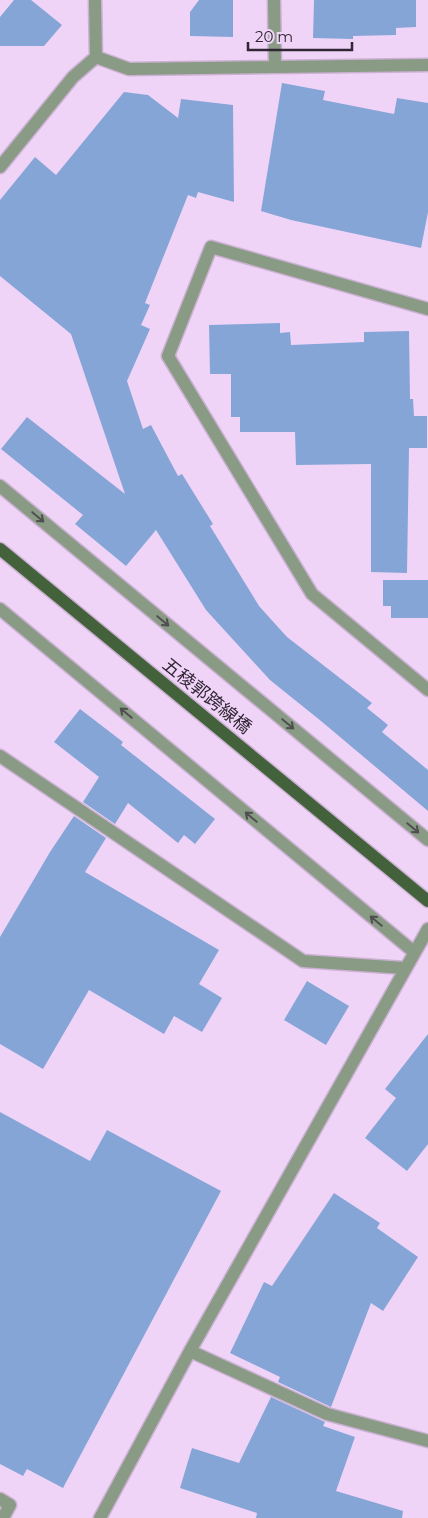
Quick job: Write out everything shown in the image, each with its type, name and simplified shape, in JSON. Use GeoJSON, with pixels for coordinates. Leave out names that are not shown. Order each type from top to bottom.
{"type":"FeatureCollection","features":[{"type":"Feature","properties":{"kind":"main road","name":"五稜郭跨線橋"},"geometry":{"type":"LineString","coordinates":[[0,549],[428,901]]}},
{"type":"Feature","properties":{"kind":"street"},"geometry":{"type":"LineString","coordinates":[[0,166],[73,77],[96,57],[95,0]]}},
{"type":"Feature","properties":{"kind":"street"},"geometry":{"type":"LineString","coordinates":[[274,0],[275,68]]}},
{"type":"Feature","properties":{"kind":"street"},"geometry":{"type":"LineString","coordinates":[[96,57],[129,69],[428,65]]}},
{"type":"Feature","properties":{"kind":"street"},"geometry":{"type":"LineString","coordinates":[[428,309],[211,248],[168,356],[312,594],[428,690]]}},
{"type":"Feature","properties":{"kind":"street"},"geometry":{"type":"LineString","coordinates":[[0,486],[428,840]]}},
{"type":"Feature","properties":{"kind":"street"},"geometry":{"type":"LineString","coordinates":[[0,609],[414,952]]}},
{"type":"Feature","properties":{"kind":"street"},"geometry":{"type":"LineString","coordinates":[[0,756],[303,961],[404,968]]}},
{"type":"Feature","properties":{"kind":"street"},"geometry":{"type":"LineString","coordinates":[[100,1518],[190,1351],[404,968],[428,929]]}},
{"type":"Feature","properties":{"kind":"street"},"geometry":{"type":"LineString","coordinates":[[190,1351],[327,1414],[428,1441]]}},
{"type":"Feature","properties":{"kind":"street"},"geometry":{"type":"LineString","coordinates":[[0,1499],[10,1505],[3,1518]]}},
{"type":"Feature","properties":{"kind":"building"},"geometry":{"type":"Polygon","coordinates":[[[14,0],[31,0],[62,25],[44,46],[0,46],[0,17],[14,0]]]}},
{"type":"Feature","properties":{"kind":"building"},"geometry":{"type":"Polygon","coordinates":[[[199,0],[233,0],[233,37],[190,36],[190,12],[199,0]]]}},
{"type":"Feature","properties":{"kind":"building"},"geometry":{"type":"Polygon","coordinates":[[[314,0],[416,0],[416,27],[396,28],[396,35],[353,36],[353,39],[313,38],[314,0]]]}},
{"type":"Feature","properties":{"kind":"building"},"geometry":{"type":"Polygon","coordinates":[[[282,83],[325,91],[323,100],[394,114],[397,98],[428,103],[428,212],[421,248],[291,220],[261,211],[282,83]]]}},
{"type":"Feature","properties":{"kind":"building"},"geometry":{"type":"Polygon","coordinates":[[[124,92],[148,95],[178,118],[181,99],[233,105],[234,202],[198,192],[196,198],[188,195],[145,303],[150,305],[141,325],[150,329],[127,381],[143,429],[151,425],[178,476],[182,474],[213,524],[210,526],[259,606],[287,637],[372,703],[367,708],[388,725],[382,732],[428,770],[428,811],[270,680],[206,610],[156,530],[126,566],[75,524],[83,515],[1,449],[27,417],[125,494],[71,334],[0,276],[0,200],[35,157],[56,175],[124,92]]]}},
{"type":"Feature","properties":{"kind":"building"},"geometry":{"type":"Polygon","coordinates":[[[280,323],[280,333],[290,332],[291,345],[364,342],[364,332],[409,331],[410,399],[413,399],[414,416],[427,416],[427,448],[409,448],[407,573],[371,572],[371,464],[296,465],[295,432],[240,432],[240,417],[231,417],[231,374],[210,374],[209,325],[280,323]]]}},
{"type":"Feature","properties":{"kind":"building"},"geometry":{"type":"Polygon","coordinates":[[[383,580],[428,580],[428,618],[391,618],[391,606],[383,606],[383,580]]]}},
{"type":"Feature","properties":{"kind":"building"},"geometry":{"type":"Polygon","coordinates":[[[80,709],[123,742],[121,745],[215,819],[195,844],[184,835],[178,843],[128,803],[115,824],[83,802],[99,777],[54,742],[80,709]]]}},
{"type":"Feature","properties":{"kind":"building"},"geometry":{"type":"Polygon","coordinates":[[[74,816],[106,838],[85,872],[219,950],[199,984],[222,998],[202,1032],[174,1016],[164,1034],[89,990],[43,1069],[0,1044],[0,937],[50,852],[74,816]]]}},
{"type":"Feature","properties":{"kind":"building"},"geometry":{"type":"Polygon","coordinates":[[[307,981],[349,1006],[326,1045],[284,1020],[307,981]]]}},
{"type":"Feature","properties":{"kind":"building"},"geometry":{"type":"Polygon","coordinates":[[[428,1034],[428,1144],[407,1171],[365,1138],[396,1098],[385,1089],[428,1034]]]}},
{"type":"Feature","properties":{"kind":"building"},"geometry":{"type":"Polygon","coordinates":[[[0,1112],[90,1161],[107,1130],[221,1191],[63,1488],[27,1469],[23,1476],[0,1464],[0,1112]]]}},
{"type":"Feature","properties":{"kind":"building"},"geometry":{"type":"Polygon","coordinates":[[[334,1193],[380,1223],[377,1228],[418,1257],[383,1311],[371,1303],[331,1407],[278,1382],[280,1377],[230,1353],[264,1282],[272,1286],[334,1193]]]}},
{"type":"Feature","properties":{"kind":"building"},"geometry":{"type":"Polygon","coordinates":[[[271,1397],[325,1422],[323,1426],[355,1437],[336,1491],[403,1511],[402,1518],[256,1518],[257,1513],[180,1488],[192,1448],[239,1463],[271,1397]]]}}]}
